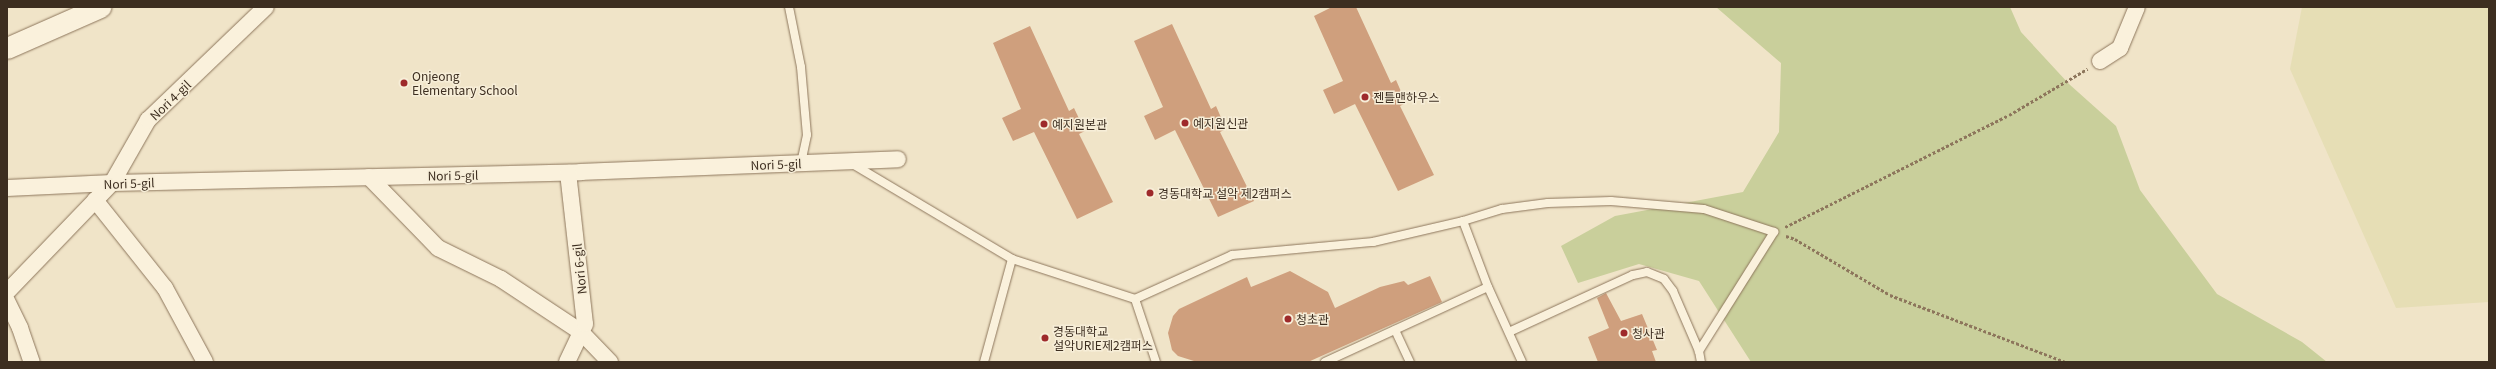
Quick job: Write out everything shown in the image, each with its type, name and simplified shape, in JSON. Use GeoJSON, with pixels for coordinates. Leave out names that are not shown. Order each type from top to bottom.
{"type":"FeatureCollection","features":[{"type":"Feature","properties":{"kind":"street"},"geometry":{"type":"LineString","coordinates":[[7,48],[100,7]]}},
{"type":"Feature","properties":{"kind":"street","name":"Nori 4-gil"},"geometry":{"type":"LineString","coordinates":[[7,292],[112,183],[148,120],[266,7]]}},
{"type":"Feature","properties":{"kind":"street"},"geometry":{"type":"LineString","coordinates":[[2100,61],[2120,48],[2137,7]]}},
{"type":"Feature","properties":{"kind":"street","name":"Nori 5-gil"},"geometry":{"type":"LineString","coordinates":[[7,188],[112,183],[568,173],[898,159]]}},
{"type":"Feature","properties":{"kind":"street","name":"Nori 6-gil"},"geometry":{"type":"LineString","coordinates":[[567,362],[585,324],[568,173]]}},
{"type":"Feature","properties":{"kind":"street"},"geometry":{"type":"LineString","coordinates":[[368,177],[438,248],[501,280],[581,332],[610,362]]}},
{"type":"Feature","properties":{"kind":"street"},"geometry":{"type":"LineString","coordinates":[[95,200],[164,288],[205,362]]}},
{"type":"Feature","properties":{"kind":"street"},"geometry":{"type":"LineString","coordinates":[[7,301],[20,328],[32,362]]}},
{"type":"Feature","properties":{"kind":"lane"},"geometry":{"type":"LineString","coordinates":[[789,7],[801,67],[807,135],[801,163]]}},
{"type":"Feature","properties":{"kind":"lane"},"geometry":{"type":"LineString","coordinates":[[847,161],[1012,259],[1134,300],[1232,255],[1373,242],[1463,221],[1502,209],[1548,203],[1610,201],[1704,208],[1774,232],[1699,351]]}},
{"type":"Feature","properties":{"kind":"lane"},"geometry":{"type":"LineString","coordinates":[[1463,221],[1488,287],[1522,362]]}},
{"type":"Feature","properties":{"kind":"lane"},"geometry":{"type":"LineString","coordinates":[[984,362],[1012,259]]}},
{"type":"Feature","properties":{"kind":"lane"},"geometry":{"type":"LineString","coordinates":[[1509,332],[1633,275],[1647,272],[1664,279],[1673,291],[1699,351],[1701,362]]}},
{"type":"Feature","properties":{"kind":"lane"},"geometry":{"type":"LineString","coordinates":[[1325,362],[1488,287]]}},
{"type":"Feature","properties":{"kind":"lane"},"geometry":{"type":"LineString","coordinates":[[1134,300],[1156,362]]}},
{"type":"Feature","properties":{"kind":"lane"},"geometry":{"type":"LineString","coordinates":[[1395,330],[1410,362]]}},
{"type":"Feature","properties":{"kind":"path"},"geometry":{"type":"LineString","coordinates":[[1774,232],[2009,115],[2100,61]]}},
{"type":"Feature","properties":{"kind":"path"},"geometry":{"type":"LineString","coordinates":[[1774,232],[1795,239],[1890,295],[2065,362]]}},
{"type":"Feature","properties":{"kind":"shaded area"},"geometry":{"type":"Polygon","coordinates":[[[2302,7],[2489,7],[2489,302],[2396,308],[2290,69],[2302,7]]]}},
{"type":"Feature","properties":{"kind":"green space"},"geometry":{"type":"Polygon","coordinates":[[[1716,7],[2010,7],[2021,32],[2069,84],[2116,126],[2140,190],[2217,294],[2302,342],[2327,362],[1751,362],[1699,281],[1639,264],[1578,283],[1561,246],[1615,216],[1743,192],[1779,132],[1781,63],[1716,7]]]}},
{"type":"Feature","properties":{"kind":"building","name":"젠틀맨하우스"},"geometry":{"type":"Polygon","coordinates":[[[1332,7],[1356,7],[1391,83],[1396,80],[1406,103],[1400,106],[1434,175],[1398,191],[1355,104],[1334,114],[1323,90],[1343,81],[1314,16],[1332,7]]]}},
{"type":"Feature","properties":{"kind":"building","name":"예지원신관"},"geometry":{"type":"Polygon","coordinates":[[[1172,24],[1211,109],[1216,106],[1226,129],[1220,132],[1254,201],[1218,217],[1175,130],[1155,140],[1144,116],[1163,107],[1134,41],[1172,24]]]}},
{"type":"Feature","properties":{"kind":"building","name":"예지원본관"},"geometry":{"type":"Polygon","coordinates":[[[1030,26],[1069,111],[1074,108],[1085,131],[1079,134],[1113,202],[1077,219],[1034,132],[1013,141],[1002,118],[1021,109],[993,43],[1030,26]]]}},
{"type":"Feature","properties":{"kind":"building","name":"청초관"},"geometry":{"type":"Polygon","coordinates":[[[1290,271],[1328,292],[1335,308],[1380,287],[1404,281],[1408,285],[1430,276],[1442,302],[1308,362],[1194,361],[1178,356],[1172,350],[1168,333],[1173,316],[1179,309],[1247,277],[1251,287],[1290,271]]]}},
{"type":"Feature","properties":{"kind":"building","name":"청사관"},"geometry":{"type":"Polygon","coordinates":[[[1606,293],[1621,321],[1642,314],[1657,350],[1652,351],[1656,362],[1598,362],[1588,337],[1609,328],[1597,298],[1606,293]]]}},
{"type":"Feature","properties":{"kind":"place","name":"Onjeong Elementary School"},"geometry":{"type":"Point","coordinates":[404,83]}},
{"type":"Feature","properties":{"kind":"place","name":"젠틀맨하우스"},"geometry":{"type":"Point","coordinates":[1365,97]}},
{"type":"Feature","properties":{"kind":"place","name":"예지원신관"},"geometry":{"type":"Point","coordinates":[1185,123]}},
{"type":"Feature","properties":{"kind":"place","name":"예지원본관"},"geometry":{"type":"Point","coordinates":[1044,124]}},
{"type":"Feature","properties":{"kind":"place","name":"경동대학교 설악 제2캠퍼스"},"geometry":{"type":"Point","coordinates":[1150,193]}},
{"type":"Feature","properties":{"kind":"place","name":"청초관"},"geometry":{"type":"Point","coordinates":[1288,319]}},
{"type":"Feature","properties":{"kind":"place","name":"청사관"},"geometry":{"type":"Point","coordinates":[1624,333]}},
{"type":"Feature","properties":{"kind":"place","name":"경동대학교 설악URIE제2캠퍼스"},"geometry":{"type":"Point","coordinates":[1045,338]}}]}
